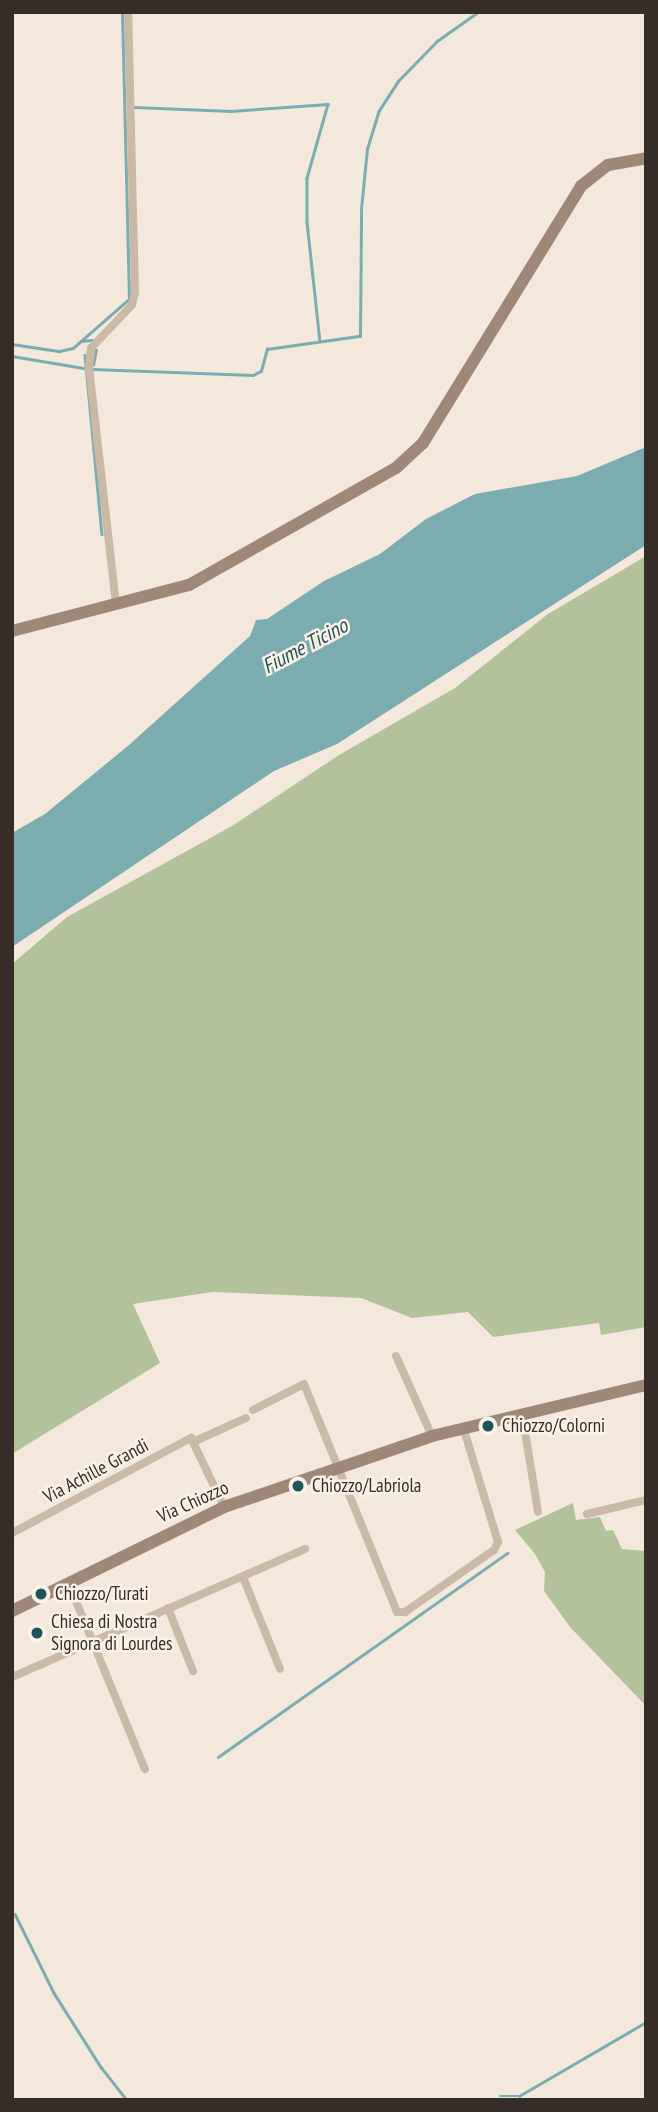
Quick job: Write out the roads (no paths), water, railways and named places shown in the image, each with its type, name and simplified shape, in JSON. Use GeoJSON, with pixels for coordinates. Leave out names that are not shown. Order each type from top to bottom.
{"type":"FeatureCollection","features":[{"type":"Feature","properties":{"kind":"street"},"geometry":{"type":"LineString","coordinates":[[116,604],[89,367],[91,348],[132,305],[135,292],[128,12]]}},
{"type":"Feature","properties":{"kind":"street"},"geometry":{"type":"LineString","coordinates":[[12,631],[116,604],[212,574],[396,468],[423,443],[581,186],[608,165],[646,158]]}},
{"type":"Feature","properties":{"kind":"street"},"geometry":{"type":"LineString","coordinates":[[396,1356],[432,1436]]}},
{"type":"Feature","properties":{"kind":"street"},"geometry":{"type":"LineString","coordinates":[[253,1410],[304,1384],[397,1612],[405,1612],[494,1550],[496,1532],[463,1427]]}},
{"type":"Feature","properties":{"kind":"street","name":"Via Chiozzo"},"geometry":{"type":"LineString","coordinates":[[12,1611],[224,1507],[463,1427],[646,1385]]}},
{"type":"Feature","properties":{"kind":"street"},"geometry":{"type":"LineString","coordinates":[[522,1413],[538,1512]]}},
{"type":"Feature","properties":{"kind":"street","name":"Via Achille Grandi"},"geometry":{"type":"LineString","coordinates":[[12,1534],[191,1438],[193,1443],[246,1418]]}},
{"type":"Feature","properties":{"kind":"street"},"geometry":{"type":"LineString","coordinates":[[193,1443],[224,1507]]}},
{"type":"Feature","properties":{"kind":"street"},"geometry":{"type":"LineString","coordinates":[[587,1514],[646,1500]]}},
{"type":"Feature","properties":{"kind":"street"},"geometry":{"type":"LineString","coordinates":[[12,1677],[306,1549]]}},
{"type":"Feature","properties":{"kind":"street"},"geometry":{"type":"LineString","coordinates":[[243,1577],[280,1669]]}},
{"type":"Feature","properties":{"kind":"street"},"geometry":{"type":"LineString","coordinates":[[69,1584],[145,1769]]}},
{"type":"Feature","properties":{"kind":"street"},"geometry":{"type":"LineString","coordinates":[[168,1608],[193,1671]]}},
{"type":"Feature","properties":{"kind":"water","name":"Fiume Ticino"},"geometry":{"type":"Polygon","coordinates":[[[646,447],[646,545],[337,744],[274,771],[12,947],[12,833],[45,814],[129,745],[250,636],[256,620],[267,619],[324,581],[380,554],[426,519],[475,494],[577,476],[646,447]]]}},
{"type":"Feature","properties":{"kind":"waterway"},"geometry":{"type":"LineString","coordinates":[[12,344],[59,351],[73,348],[129,299],[122,12]]}},
{"type":"Feature","properties":{"kind":"waterway"},"geometry":{"type":"LineString","coordinates":[[92,369],[253,375],[261,371],[267,349],[360,336],[361,209],[367,149],[378,112],[398,81],[437,41],[478,12]]}},
{"type":"Feature","properties":{"kind":"waterway"},"geometry":{"type":"LineString","coordinates":[[134,107],[231,111],[328,104],[307,178],[307,222],[320,341]]}},
{"type":"Feature","properties":{"kind":"waterway"},"geometry":{"type":"LineString","coordinates":[[81,341],[92,340]]}},
{"type":"Feature","properties":{"kind":"waterway"},"geometry":{"type":"LineString","coordinates":[[93,365],[96,350]]}},
{"type":"Feature","properties":{"kind":"waterway"},"geometry":{"type":"LineString","coordinates":[[85,355],[102,534]]}},
{"type":"Feature","properties":{"kind":"waterway"},"geometry":{"type":"LineString","coordinates":[[12,356],[83,368]]}},
{"type":"Feature","properties":{"kind":"waterway"},"geometry":{"type":"LineString","coordinates":[[218,1757],[507,1553]]}},
{"type":"Feature","properties":{"kind":"waterway"},"geometry":{"type":"LineString","coordinates":[[15,1914],[54,1993],[101,2067],[127,2100]]}},
{"type":"Feature","properties":{"kind":"waterway"},"geometry":{"type":"LineString","coordinates":[[500,2096],[519,2096],[646,2022]]}},
{"type":"Feature","properties":{"kind":"waterway"},"geometry":{"type":"LineString","coordinates":[[489,2100],[493,2099]]}},
{"type":"Feature","properties":{"kind":"place","name":"Chiozzo/Colorni"},"geometry":{"type":"Point","coordinates":[488,1426]}},
{"type":"Feature","properties":{"kind":"place","name":"Chiozzo/Labriola"},"geometry":{"type":"Point","coordinates":[298,1486]}},
{"type":"Feature","properties":{"kind":"place","name":"Chiozzo/Turati"},"geometry":{"type":"Point","coordinates":[41,1594]}},
{"type":"Feature","properties":{"kind":"place","name":"Chiesa di Nostra Signora di Lourdes"},"geometry":{"type":"Point","coordinates":[37,1633]}}]}
